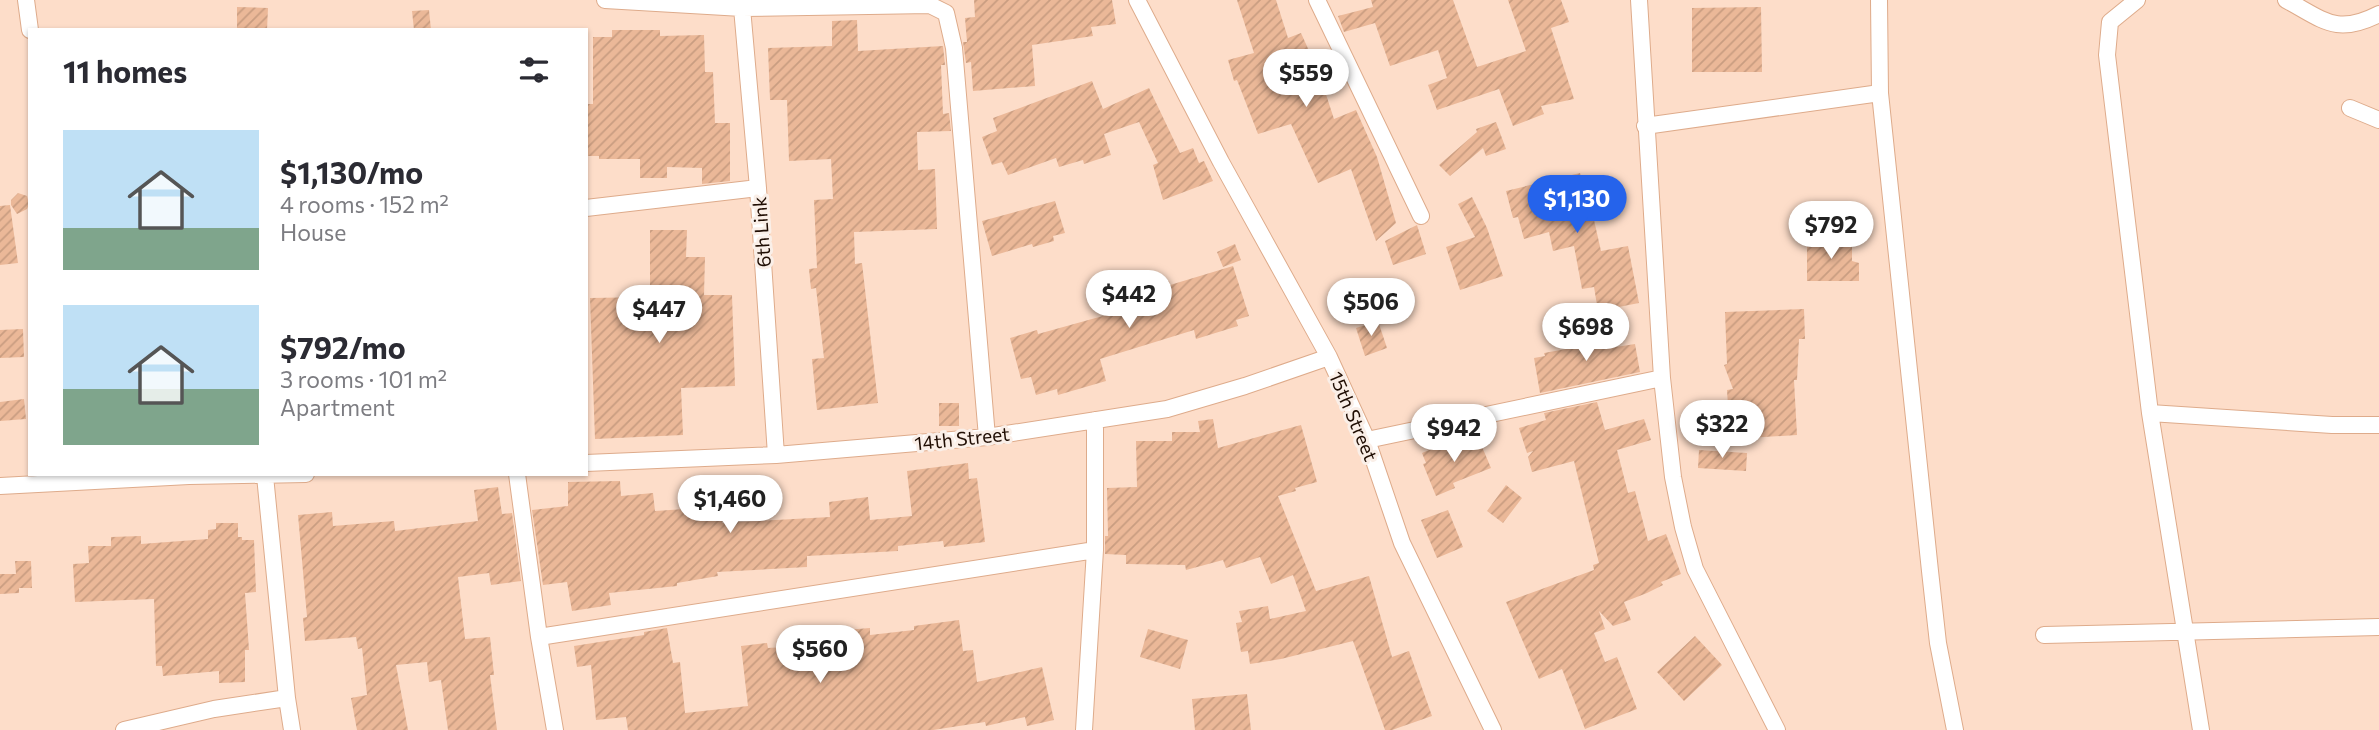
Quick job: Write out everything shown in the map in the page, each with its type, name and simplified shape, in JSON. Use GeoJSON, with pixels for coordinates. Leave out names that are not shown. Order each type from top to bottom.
{"type":"FeatureCollection","features":[{"type":"Feature","properties":{"kind":"street"},"geometry":{"type":"LineString","coordinates":[[26,0],[30,28]]}},
{"type":"Feature","properties":{"kind":"street"},"geometry":{"type":"LineString","coordinates":[[605,0],[742,8],[918,4],[930,5],[946,13],[954,48],[987,437]]}},
{"type":"Feature","properties":{"kind":"street","name":"15th Street"},"geometry":{"type":"LineString","coordinates":[[1137,0],[1221,162],[1329,357],[1367,440],[1402,543],[1493,730]]}},
{"type":"Feature","properties":{"kind":"street"},"geometry":{"type":"LineString","coordinates":[[1317,0],[1421,216]]}},
{"type":"Feature","properties":{"kind":"street"},"geometry":{"type":"LineString","coordinates":[[1639,0],[1662,378],[1673,477],[1695,569],[1777,730]]}},
{"type":"Feature","properties":{"kind":"street"},"geometry":{"type":"LineString","coordinates":[[1879,0],[1880,93],[1935,619],[1955,730]]}},
{"type":"Feature","properties":{"kind":"street"},"geometry":{"type":"LineString","coordinates":[[2137,0],[2110,22],[2107,55],[2150,413],[2201,730]]}},
{"type":"Feature","properties":{"kind":"street"},"geometry":{"type":"LineString","coordinates":[[2286,0],[2334,26],[2363,22],[2379,14]]}},
{"type":"Feature","properties":{"kind":"street","name":"6th Link"},"geometry":{"type":"LineString","coordinates":[[742,8],[758,188],[776,455]]}},
{"type":"Feature","properties":{"kind":"street"},"geometry":{"type":"LineString","coordinates":[[1645,125],[1880,93]]}},
{"type":"Feature","properties":{"kind":"street"},"geometry":{"type":"LineString","coordinates":[[2350,108],[2379,120]]}},
{"type":"Feature","properties":{"kind":"street"},"geometry":{"type":"LineString","coordinates":[[588,208],[758,188]]}},
{"type":"Feature","properties":{"kind":"street","name":"14th Street"},"geometry":{"type":"LineString","coordinates":[[588,463],[776,455],[987,437],[1167,409],[1329,357]]}},
{"type":"Feature","properties":{"kind":"street"},"geometry":{"type":"LineString","coordinates":[[1367,440],[1662,378]]}},
{"type":"Feature","properties":{"kind":"street"},"geometry":{"type":"LineString","coordinates":[[2150,413],[2332,425],[2379,425]]}},
{"type":"Feature","properties":{"kind":"street"},"geometry":{"type":"LineString","coordinates":[[1084,730],[1095,550],[1095,420]]}},
{"type":"Feature","properties":{"kind":"street"},"geometry":{"type":"LineString","coordinates":[[0,486],[95,477],[265,476],[292,730]]}},
{"type":"Feature","properties":{"kind":"street"},"geometry":{"type":"LineString","coordinates":[[517,476],[539,637],[555,730]]}},
{"type":"Feature","properties":{"kind":"street"},"geometry":{"type":"LineString","coordinates":[[539,637],[1095,550]]}},
{"type":"Feature","properties":{"kind":"street"},"geometry":{"type":"LineString","coordinates":[[2044,635],[2379,627]]}},
{"type":"Feature","properties":{"kind":"street"},"geometry":{"type":"LineString","coordinates":[[124,730],[214,709],[287,698]]}},
{"type":"Feature","properties":{"kind":"building"},"geometry":{"type":"Polygon","coordinates":[[[974,0],[1112,0],[1116,24],[1091,27],[1093,36],[1032,45],[1035,86],[973,91],[971,62],[966,63],[963,42],[967,42],[965,18],[975,17],[974,0]]]}},
{"type":"Feature","properties":{"kind":"building"},"geometry":{"type":"Polygon","coordinates":[[[1237,0],[1276,0],[1288,38],[1301,33],[1319,73],[1334,119],[1356,110],[1377,157],[1396,223],[1376,241],[1351,169],[1318,183],[1291,124],[1258,134],[1237,80],[1234,81],[1228,60],[1254,53],[1237,0]]]}},
{"type":"Feature","properties":{"kind":"building"},"geometry":{"type":"Polygon","coordinates":[[[1371,0],[1453,0],[1477,67],[1526,51],[1508,0],[1561,0],[1569,22],[1551,28],[1574,99],[1541,106],[1544,114],[1513,126],[1499,89],[1437,110],[1428,85],[1447,78],[1438,50],[1390,66],[1375,23],[1344,32],[1338,16],[1373,7],[1371,0]]]}},
{"type":"Feature","properties":{"kind":"building"},"geometry":{"type":"Polygon","coordinates":[[[237,7],[268,8],[267,28],[237,28],[237,7]]]}},
{"type":"Feature","properties":{"kind":"building"},"geometry":{"type":"Polygon","coordinates":[[[1761,7],[1762,72],[1692,72],[1692,8],[1761,7]]]}},
{"type":"Feature","properties":{"kind":"building"},"geometry":{"type":"Polygon","coordinates":[[[429,10],[431,28],[414,28],[412,11],[429,10]]]}},
{"type":"Feature","properties":{"kind":"building"},"geometry":{"type":"Polygon","coordinates":[[[857,20],[858,51],[943,46],[943,114],[949,113],[951,131],[917,132],[918,170],[935,169],[937,229],[854,232],[855,264],[862,263],[878,403],[817,410],[812,359],[824,358],[816,288],[811,289],[809,269],[817,268],[814,200],[833,199],[831,159],[789,161],[787,100],[770,100],[768,48],[832,46],[832,21],[857,20]]]}},
{"type":"Feature","properties":{"kind":"building"},"geometry":{"type":"Polygon","coordinates":[[[612,30],[660,30],[660,36],[704,35],[705,72],[713,72],[715,123],[730,123],[730,181],[702,184],[702,168],[667,167],[667,178],[640,178],[640,159],[599,159],[599,156],[588,156],[588,104],[593,104],[593,37],[612,37],[612,30]]]}},
{"type":"Feature","properties":{"kind":"building"},"geometry":{"type":"Polygon","coordinates":[[[1092,81],[1103,109],[1149,88],[1180,153],[1193,148],[1199,163],[1204,161],[1213,181],[1163,200],[1153,165],[1158,163],[1139,122],[1104,134],[1111,155],[1084,164],[1083,160],[1059,167],[1056,158],[1008,175],[1002,162],[992,165],[982,137],[997,131],[993,118],[1092,81]]]}},
{"type":"Feature","properties":{"kind":"building"},"geometry":{"type":"Polygon","coordinates":[[[1496,122],[1506,149],[1486,156],[1483,148],[1450,176],[1439,165],[1477,132],[1476,129],[1496,122]]]}},
{"type":"Feature","properties":{"kind":"building"},"geometry":{"type":"Polygon","coordinates":[[[1580,173],[1583,184],[1593,181],[1602,218],[1594,220],[1601,251],[1628,246],[1639,303],[1598,311],[1594,287],[1582,289],[1574,246],[1553,251],[1549,232],[1524,239],[1518,217],[1513,218],[1506,191],[1580,173]]]}},
{"type":"Feature","properties":{"kind":"building"},"geometry":{"type":"Polygon","coordinates":[[[18,193],[27,196],[27,209],[17,214],[11,200],[18,193]]]}},
{"type":"Feature","properties":{"kind":"building"},"geometry":{"type":"Polygon","coordinates":[[[1472,197],[1487,228],[1503,276],[1460,290],[1446,247],[1475,237],[1458,204],[1472,197]]]}},
{"type":"Feature","properties":{"kind":"building"},"geometry":{"type":"Polygon","coordinates":[[[1055,201],[1065,233],[1053,236],[1054,241],[1033,247],[1032,244],[992,256],[982,221],[1055,201]]]}},
{"type":"Feature","properties":{"kind":"building"},"geometry":{"type":"Polygon","coordinates":[[[10,205],[18,263],[0,265],[0,206],[10,205]]]}},
{"type":"Feature","properties":{"kind":"building"},"geometry":{"type":"Polygon","coordinates":[[[1417,225],[1426,254],[1393,265],[1385,241],[1417,225]]]}},
{"type":"Feature","properties":{"kind":"building"},"geometry":{"type":"Polygon","coordinates":[[[650,230],[687,230],[686,257],[705,257],[704,295],[732,295],[735,386],[681,388],[683,435],[595,439],[590,298],[650,297],[650,230]]]}},
{"type":"Feature","properties":{"kind":"building"},"geometry":{"type":"Polygon","coordinates":[[[1807,240],[1852,240],[1852,261],[1859,263],[1859,281],[1807,281],[1807,240]]]}},
{"type":"Feature","properties":{"kind":"building"},"geometry":{"type":"Polygon","coordinates":[[[1235,244],[1241,260],[1223,267],[1217,252],[1235,244]]]}},
{"type":"Feature","properties":{"kind":"building"},"geometry":{"type":"Polygon","coordinates":[[[1233,266],[1249,316],[1236,320],[1238,326],[1196,339],[1194,330],[1100,359],[1106,381],[1058,395],[1057,389],[1036,395],[1031,377],[1021,379],[1010,338],[1037,330],[1038,334],[1110,314],[1105,301],[1169,281],[1170,285],[1233,266]]]}},
{"type":"Feature","properties":{"kind":"building"},"geometry":{"type":"Polygon","coordinates":[[[1804,309],[1805,339],[1799,339],[1797,380],[1794,380],[1797,435],[1748,438],[1729,422],[1727,390],[1733,389],[1724,365],[1727,364],[1725,312],[1804,309]]]}},
{"type":"Feature","properties":{"kind":"building"},"geometry":{"type":"Polygon","coordinates":[[[1378,321],[1387,348],[1365,356],[1356,328],[1378,321]]]}},
{"type":"Feature","properties":{"kind":"building"},"geometry":{"type":"Polygon","coordinates":[[[23,329],[24,357],[0,358],[0,330],[23,329]]]}},
{"type":"Feature","properties":{"kind":"building"},"geometry":{"type":"Polygon","coordinates":[[[1613,331],[1616,347],[1635,344],[1640,372],[1540,393],[1534,358],[1545,356],[1544,353],[1583,346],[1582,339],[1613,331]]]}},
{"type":"Feature","properties":{"kind":"building"},"geometry":{"type":"Polygon","coordinates":[[[24,399],[26,419],[0,421],[0,402],[24,399]]]}},
{"type":"Feature","properties":{"kind":"building"},"geometry":{"type":"Polygon","coordinates":[[[1597,402],[1605,430],[1644,419],[1651,440],[1617,450],[1628,493],[1635,491],[1648,541],[1666,534],[1681,574],[1624,602],[1631,620],[1613,626],[1599,611],[1605,629],[1594,633],[1605,662],[1617,657],[1637,709],[1585,729],[1562,669],[1539,679],[1506,602],[1594,570],[1593,565],[1599,563],[1574,461],[1532,472],[1528,457],[1533,451],[1527,453],[1519,428],[1546,420],[1544,413],[1597,402]]]}},
{"type":"Feature","properties":{"kind":"building"},"geometry":{"type":"Polygon","coordinates":[[[939,403],[959,403],[959,426],[939,426],[939,403]]]}},
{"type":"Feature","properties":{"kind":"building"},"geometry":{"type":"Polygon","coordinates":[[[1213,419],[1218,448],[1301,425],[1317,482],[1278,496],[1316,591],[1369,576],[1392,657],[1409,651],[1432,716],[1385,730],[1353,641],[1250,664],[1248,651],[1241,652],[1236,623],[1242,622],[1239,611],[1268,606],[1270,619],[1306,611],[1293,575],[1271,584],[1260,557],[1226,568],[1223,560],[1186,570],[1185,565],[1126,564],[1126,555],[1105,554],[1105,536],[1108,536],[1107,488],[1137,487],[1136,441],[1172,441],[1172,432],[1200,432],[1198,421],[1213,419]]]}},
{"type":"Feature","properties":{"kind":"building"},"geometry":{"type":"Polygon","coordinates":[[[1477,435],[1491,468],[1453,483],[1455,488],[1436,496],[1423,464],[1426,463],[1422,453],[1448,442],[1450,447],[1477,435]]]}},
{"type":"Feature","properties":{"kind":"building"},"geometry":{"type":"Polygon","coordinates":[[[1699,450],[1747,453],[1746,471],[1698,468],[1699,450]]]}},
{"type":"Feature","properties":{"kind":"building"},"geometry":{"type":"Polygon","coordinates":[[[968,463],[969,479],[977,478],[985,542],[944,547],[943,541],[898,546],[898,551],[807,556],[807,567],[717,572],[718,576],[677,583],[677,586],[609,593],[611,605],[572,611],[567,582],[543,585],[532,510],[568,506],[568,482],[620,481],[621,496],[653,493],[655,511],[685,509],[685,491],[721,490],[722,523],[830,517],[829,502],[868,497],[870,520],[912,516],[907,471],[968,463]]]}},
{"type":"Feature","properties":{"kind":"building"},"geometry":{"type":"Polygon","coordinates":[[[1506,485],[1522,498],[1503,523],[1487,511],[1506,485]]]}},
{"type":"Feature","properties":{"kind":"building"},"geometry":{"type":"Polygon","coordinates":[[[498,487],[502,514],[512,513],[521,581],[491,585],[489,573],[458,577],[465,639],[490,637],[494,675],[490,675],[497,730],[448,730],[441,680],[429,682],[427,662],[396,665],[408,730],[357,730],[351,698],[367,695],[362,648],[358,649],[356,637],[305,641],[303,618],[307,617],[298,515],[332,512],[333,526],[394,521],[395,531],[478,521],[474,490],[498,487]]]}},
{"type":"Feature","properties":{"kind":"building"},"geometry":{"type":"Polygon","coordinates":[[[1448,510],[1463,547],[1437,558],[1421,520],[1448,510]]]}},
{"type":"Feature","properties":{"kind":"building"},"geometry":{"type":"Polygon","coordinates":[[[216,523],[238,523],[238,537],[242,537],[242,540],[254,540],[256,592],[245,593],[249,650],[245,650],[245,682],[219,683],[219,671],[163,676],[162,666],[156,666],[154,599],[75,602],[73,564],[89,563],[88,546],[111,546],[111,537],[141,536],[141,544],[208,539],[208,530],[216,529],[216,523]]]}},
{"type":"Feature","properties":{"kind":"building"},"geometry":{"type":"Polygon","coordinates":[[[15,561],[31,561],[32,588],[19,588],[19,593],[0,594],[0,574],[16,574],[15,561]]]}},
{"type":"Feature","properties":{"kind":"building"},"geometry":{"type":"Polygon","coordinates":[[[959,620],[963,651],[973,650],[977,682],[1042,667],[1054,720],[1027,726],[1025,717],[986,726],[985,722],[933,730],[628,730],[626,717],[596,720],[591,665],[577,667],[574,646],[644,635],[644,632],[667,628],[673,663],[680,662],[685,713],[748,706],[741,646],[767,643],[768,648],[834,644],[833,631],[870,628],[870,635],[914,630],[914,626],[959,620]]]}},
{"type":"Feature","properties":{"kind":"building"},"geometry":{"type":"Polygon","coordinates":[[[1148,629],[1188,640],[1180,669],[1140,657],[1148,629]]]}},
{"type":"Feature","properties":{"kind":"building"},"geometry":{"type":"Polygon","coordinates":[[[1695,636],[1722,665],[1684,701],[1657,672],[1695,636]]]}},
{"type":"Feature","properties":{"kind":"building"},"geometry":{"type":"Polygon","coordinates":[[[1247,694],[1251,730],[1195,730],[1192,699],[1247,694]]]}}]}
